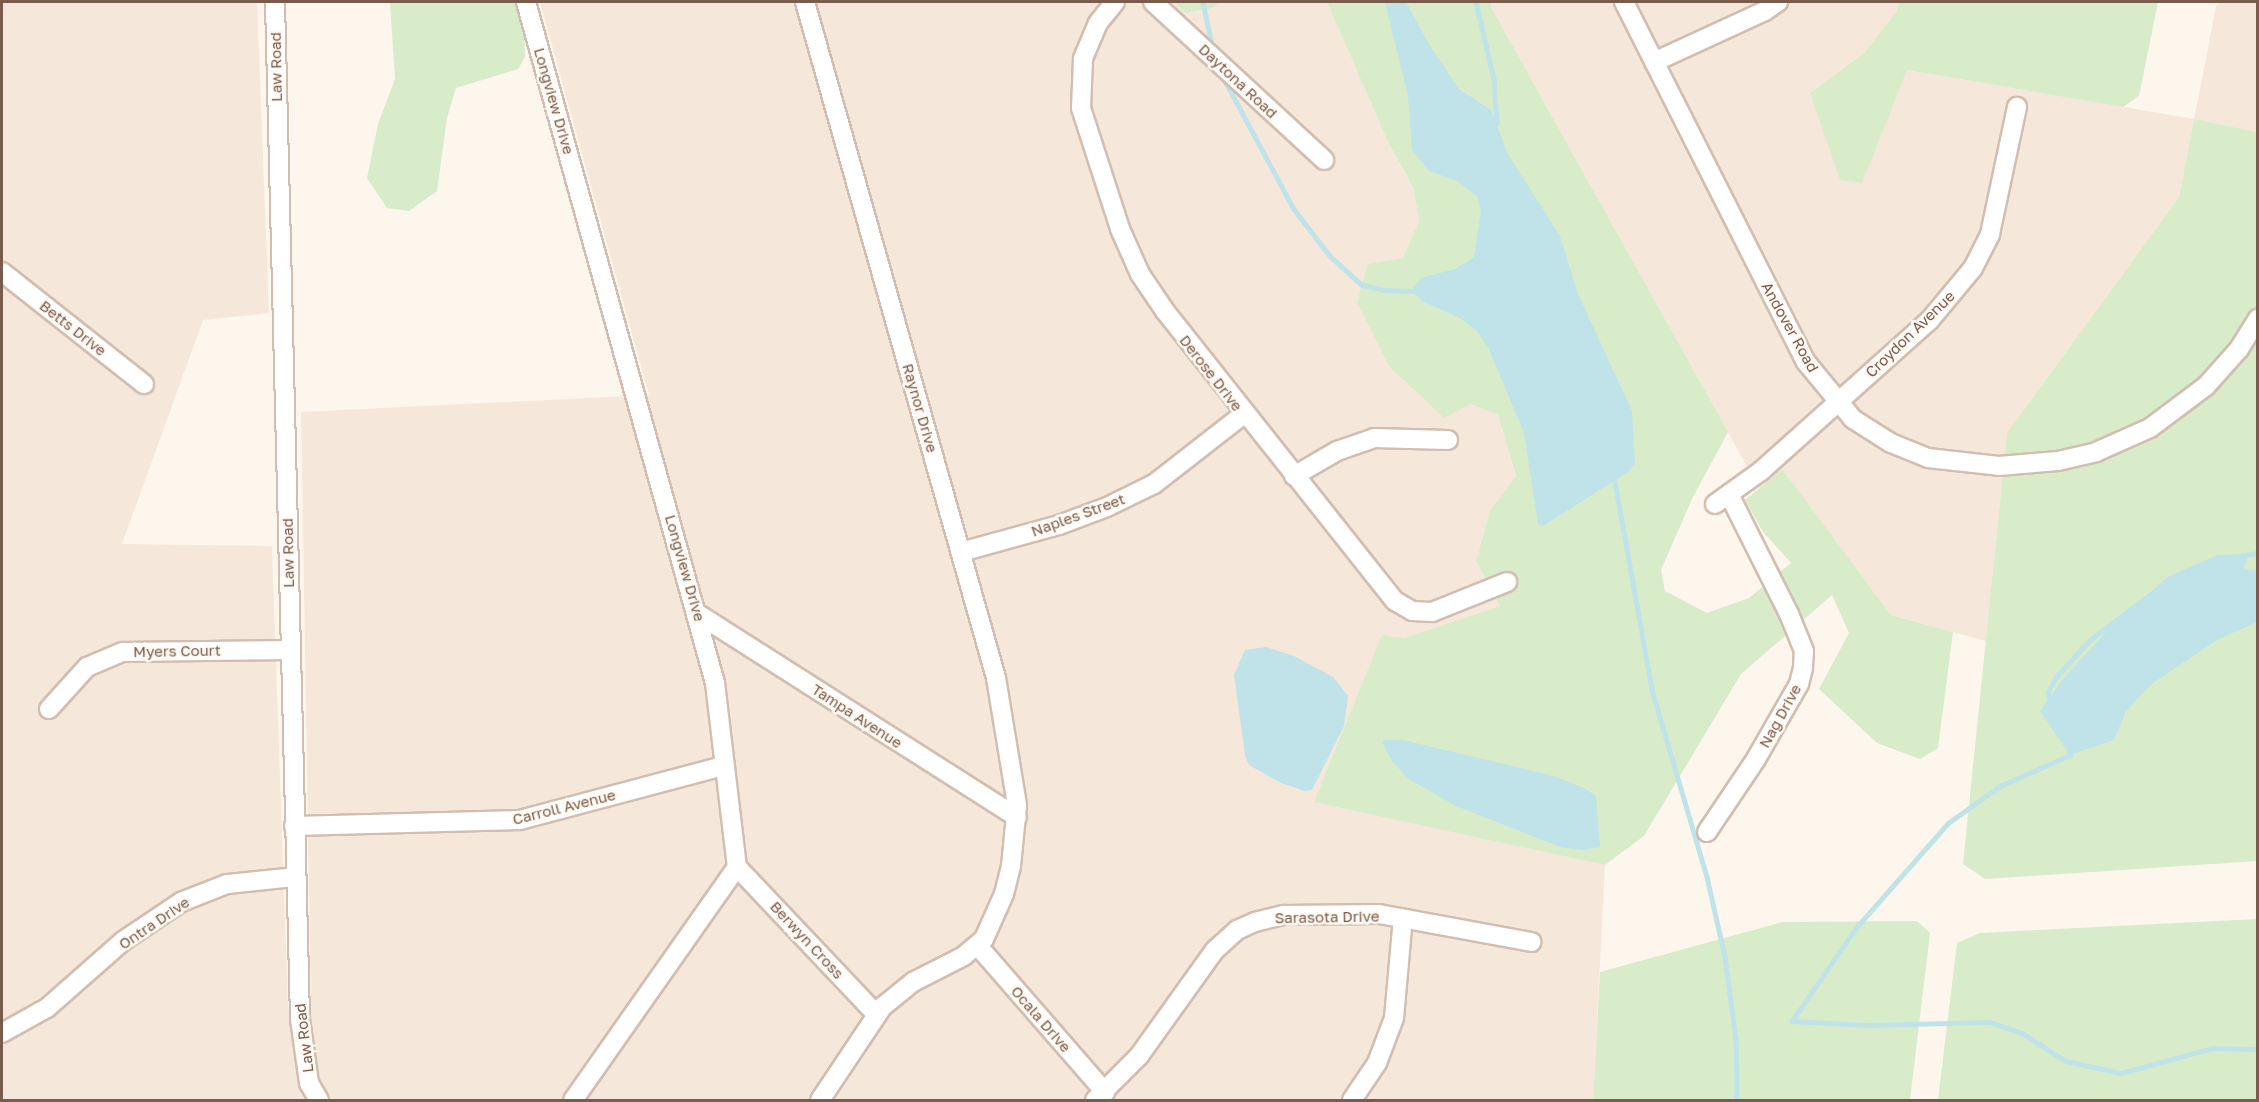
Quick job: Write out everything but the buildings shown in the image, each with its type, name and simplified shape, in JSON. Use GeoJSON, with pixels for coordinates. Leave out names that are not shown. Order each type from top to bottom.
{"type":"FeatureCollection","features":[{"type":"Feature","properties":{"kind":"street","name":"Law Road"},"geometry":{"type":"LineString","coordinates":[[275,2],[295,877],[302,1039],[309,1083],[319,1101]]}},
{"type":"Feature","properties":{"kind":"street","name":"Longview Drive"},"geometry":{"type":"LineString","coordinates":[[526,2],[716,683],[723,766],[737,867]]}},
{"type":"Feature","properties":{"kind":"street","name":"Raynor Drive"},"geometry":{"type":"LineString","coordinates":[[804,2],[996,678],[1013,762],[1017,817],[1004,894],[978,946]]}},
{"type":"Feature","properties":{"kind":"street","name":"Derose Drive"},"geometry":{"type":"LineString","coordinates":[[1115,2],[1089,40],[1080,79],[1081,108],[1099,174],[1140,274],[1244,414],[1403,607],[1431,612],[1507,582]]}},
{"type":"Feature","properties":{"kind":"street","name":"Daytona Road"},"geometry":{"type":"LineString","coordinates":[[1153,2],[1324,160]]}},
{"type":"Feature","properties":{"kind":"street","name":"Andover Road"},"geometry":{"type":"LineString","coordinates":[[1624,2],[1806,362],[1853,419],[1891,443],[1928,458],[1999,466],[2058,461],[2124,441],[2175,411],[2220,372],[2258,318]]}},
{"type":"Feature","properties":{"kind":"street"},"geometry":{"type":"LineString","coordinates":[[1654,62],[1766,11],[1778,2]]}},
{"type":"Feature","properties":{"kind":"street","name":"Croydon Avenue"},"geometry":{"type":"LineString","coordinates":[[1722,499],[1838,402],[1929,321],[1973,268],[1990,234],[2017,107]]}},
{"type":"Feature","properties":{"kind":"street","name":"Betts Drive"},"geometry":{"type":"LineString","coordinates":[[2,272],[144,384]]}},
{"type":"Feature","properties":{"kind":"street","name":"Naples Street"},"geometry":{"type":"LineString","coordinates":[[960,552],[1059,525],[1107,507],[1154,484],[1244,414]]}},
{"type":"Feature","properties":{"kind":"street"},"geometry":{"type":"LineString","coordinates":[[1294,476],[1337,451],[1374,438],[1448,440]]}},
{"type":"Feature","properties":{"kind":"street","name":"Nag Drive"},"geometry":{"type":"LineString","coordinates":[[1707,832],[1756,759],[1799,684],[1804,651],[1789,614],[1722,499]]}},
{"type":"Feature","properties":{"kind":"street","name":"Tampa Avenue"},"geometry":{"type":"LineString","coordinates":[[698,614],[1017,817]]}},
{"type":"Feature","properties":{"kind":"street","name":"Myers Court"},"geometry":{"type":"LineString","coordinates":[[49,709],[87,667],[123,652],[290,650]]}},
{"type":"Feature","properties":{"kind":"street","name":"Carroll Avenue"},"geometry":{"type":"LineString","coordinates":[[294,826],[519,820],[723,766]]}},
{"type":"Feature","properties":{"kind":"street"},"geometry":{"type":"LineString","coordinates":[[573,1101],[737,867]]}},
{"type":"Feature","properties":{"kind":"street","name":"Berwyn Cross"},"geometry":{"type":"LineString","coordinates":[[737,867],[876,1014]]}},
{"type":"Feature","properties":{"kind":"street","name":"Ontra Drive"},"geometry":{"type":"LineString","coordinates":[[2,1033],[47,1008],[123,941],[181,902],[227,884],[295,877]]}},
{"type":"Feature","properties":{"kind":"street","name":"Sarasota Drive"},"geometry":{"type":"LineString","coordinates":[[1100,1096],[1139,1056],[1215,950],[1237,930],[1255,922],[1284,915],[1379,914],[1532,942]]}},
{"type":"Feature","properties":{"kind":"street"},"geometry":{"type":"LineString","coordinates":[[1352,1101],[1377,1063],[1394,1018],[1403,918]]}},
{"type":"Feature","properties":{"kind":"street"},"geometry":{"type":"LineString","coordinates":[[820,1101],[876,1014],[905,987],[978,946]]}},
{"type":"Feature","properties":{"kind":"street","name":"Ocala Drive"},"geometry":{"type":"LineString","coordinates":[[978,946],[1100,1096]]}},
{"type":"Feature","properties":{"kind":"shaded area"},"geometry":{"type":"Polygon","coordinates":[[[2,2],[257,2],[269,313],[203,320],[122,544],[272,546],[288,1007],[311,1006],[301,412],[649,395],[540,2],[1173,2],[1186,13],[1214,8],[1219,2],[1327,2],[1387,140],[1413,189],[1419,221],[1403,258],[1471,403],[1498,415],[1516,476],[1490,510],[1476,561],[1500,606],[1404,638],[1315,801],[1605,865],[1593,1100],[2,1100],[2,2]]]}},
{"type":"Feature","properties":{"kind":"shaded area"},"geometry":{"type":"Polygon","coordinates":[[[1491,2],[1899,2],[1896,12],[1864,53],[1810,93],[1896,97],[1907,70],[2194,119],[2179,197],[2007,433],[1986,641],[1891,615],[1782,470],[1759,488],[1491,7],[1491,2]]]}},
{"type":"Feature","properties":{"kind":"shaded area"},"geometry":{"type":"Polygon","coordinates":[[[2217,2],[2257,2],[2257,132],[2194,119],[2217,2]]]}},
{"type":"Feature","properties":{"kind":"green space"},"geometry":{"type":"Polygon","coordinates":[[[390,2],[516,2],[524,30],[525,57],[518,69],[456,88],[447,118],[437,191],[409,211],[387,208],[367,178],[378,124],[395,79],[390,2]]]}},
{"type":"Feature","properties":{"kind":"green space"},"geometry":{"type":"Polygon","coordinates":[[[1173,2],[1219,2],[1214,8],[1186,13],[1173,2]]]}},
{"type":"Feature","properties":{"kind":"green space"},"geometry":{"type":"Polygon","coordinates":[[[1327,2],[1491,2],[1491,7],[1728,432],[1692,499],[1661,570],[1665,591],[1707,613],[1749,598],[1791,563],[1763,532],[1745,500],[1782,469],[1891,615],[1953,632],[1938,748],[1920,759],[1877,743],[1819,689],[1849,633],[1832,595],[1741,674],[1644,836],[1605,865],[1314,802],[1382,635],[1404,638],[1500,606],[1476,561],[1490,510],[1516,476],[1498,415],[1471,404],[1444,418],[1389,366],[1357,302],[1368,264],[1403,258],[1419,221],[1413,188],[1387,140],[1327,2]]]}},
{"type":"Feature","properties":{"kind":"green space"},"geometry":{"type":"Polygon","coordinates":[[[1899,2],[2158,2],[2139,96],[2123,107],[1907,70],[1862,183],[1840,180],[1810,93],[1864,53],[1896,12],[1899,2]]]}},
{"type":"Feature","properties":{"kind":"green space"},"geometry":{"type":"Polygon","coordinates":[[[2194,119],[2257,132],[2257,861],[1985,879],[1963,864],[2007,433],[2179,197],[2194,119]]]}},
{"type":"Feature","properties":{"kind":"green space"},"geometry":{"type":"Polygon","coordinates":[[[2257,919],[2257,1100],[1938,1100],[1957,943],[1980,933],[2257,919]]]}},
{"type":"Feature","properties":{"kind":"green space"},"geometry":{"type":"Polygon","coordinates":[[[1917,921],[1930,933],[1910,1100],[1593,1100],[1600,972],[1783,922],[1917,921]]]}},
{"type":"Feature","properties":{"kind":"water"},"geometry":{"type":"Polygon","coordinates":[[[1385,2],[1406,2],[1430,46],[1459,89],[1491,110],[1508,154],[1560,236],[1578,294],[1632,411],[1635,463],[1628,472],[1543,526],[1538,524],[1524,433],[1488,347],[1477,331],[1460,318],[1422,301],[1415,294],[1413,287],[1421,278],[1455,269],[1474,257],[1481,210],[1477,196],[1457,181],[1429,171],[1412,150],[1408,96],[1385,2]]]}},
{"type":"Feature","properties":{"kind":"water"},"geometry":{"type":"Polygon","coordinates":[[[2248,554],[2244,569],[2257,570],[2257,622],[2217,640],[2153,683],[2126,711],[2114,740],[2070,755],[2040,711],[2063,679],[2107,631],[2169,576],[2218,555],[2248,554]]]}},
{"type":"Feature","properties":{"kind":"water"},"geometry":{"type":"Polygon","coordinates":[[[1266,647],[1294,656],[1333,677],[1348,696],[1344,726],[1312,790],[1305,791],[1281,783],[1249,765],[1245,755],[1234,675],[1245,650],[1266,647]]]}},
{"type":"Feature","properties":{"kind":"water"},"geometry":{"type":"Polygon","coordinates":[[[1403,740],[1554,776],[1584,788],[1596,796],[1600,847],[1583,850],[1560,847],[1456,806],[1407,778],[1390,758],[1382,742],[1403,740]]]}},
{"type":"Feature","properties":{"kind":"waterway"},"geometry":{"type":"LineString","coordinates":[[1203,2],[1213,50]]}},
{"type":"Feature","properties":{"kind":"waterway"},"geometry":{"type":"LineString","coordinates":[[1476,2],[1494,79],[1497,123],[1492,124]]}},
{"type":"Feature","properties":{"kind":"waterway"},"geometry":{"type":"LineString","coordinates":[[1222,75],[1294,209],[1330,256],[1362,285],[1385,290],[1418,291]]}},
{"type":"Feature","properties":{"kind":"waterway"},"geometry":{"type":"LineString","coordinates":[[1614,476],[1652,690],[1707,877],[1725,957],[1736,1038],[1737,1100]]}},
{"type":"Feature","properties":{"kind":"waterway"},"geometry":{"type":"LineString","coordinates":[[2242,555],[2258,553]]}},
{"type":"Feature","properties":{"kind":"waterway"},"geometry":{"type":"LineString","coordinates":[[2050,701],[2048,692],[2056,677],[2091,639],[2151,594]]}},
{"type":"Feature","properties":{"kind":"waterway"},"geometry":{"type":"LineString","coordinates":[[1792,1021],[1855,929],[1948,823],[2000,786],[2070,755],[2069,751]]}},
{"type":"Feature","properties":{"kind":"waterway"},"geometry":{"type":"LineString","coordinates":[[1792,1021],[1867,1025],[1990,1022],[2022,1033],[2066,1061],[2121,1073],[2213,1048],[2258,1049]]}}]}
